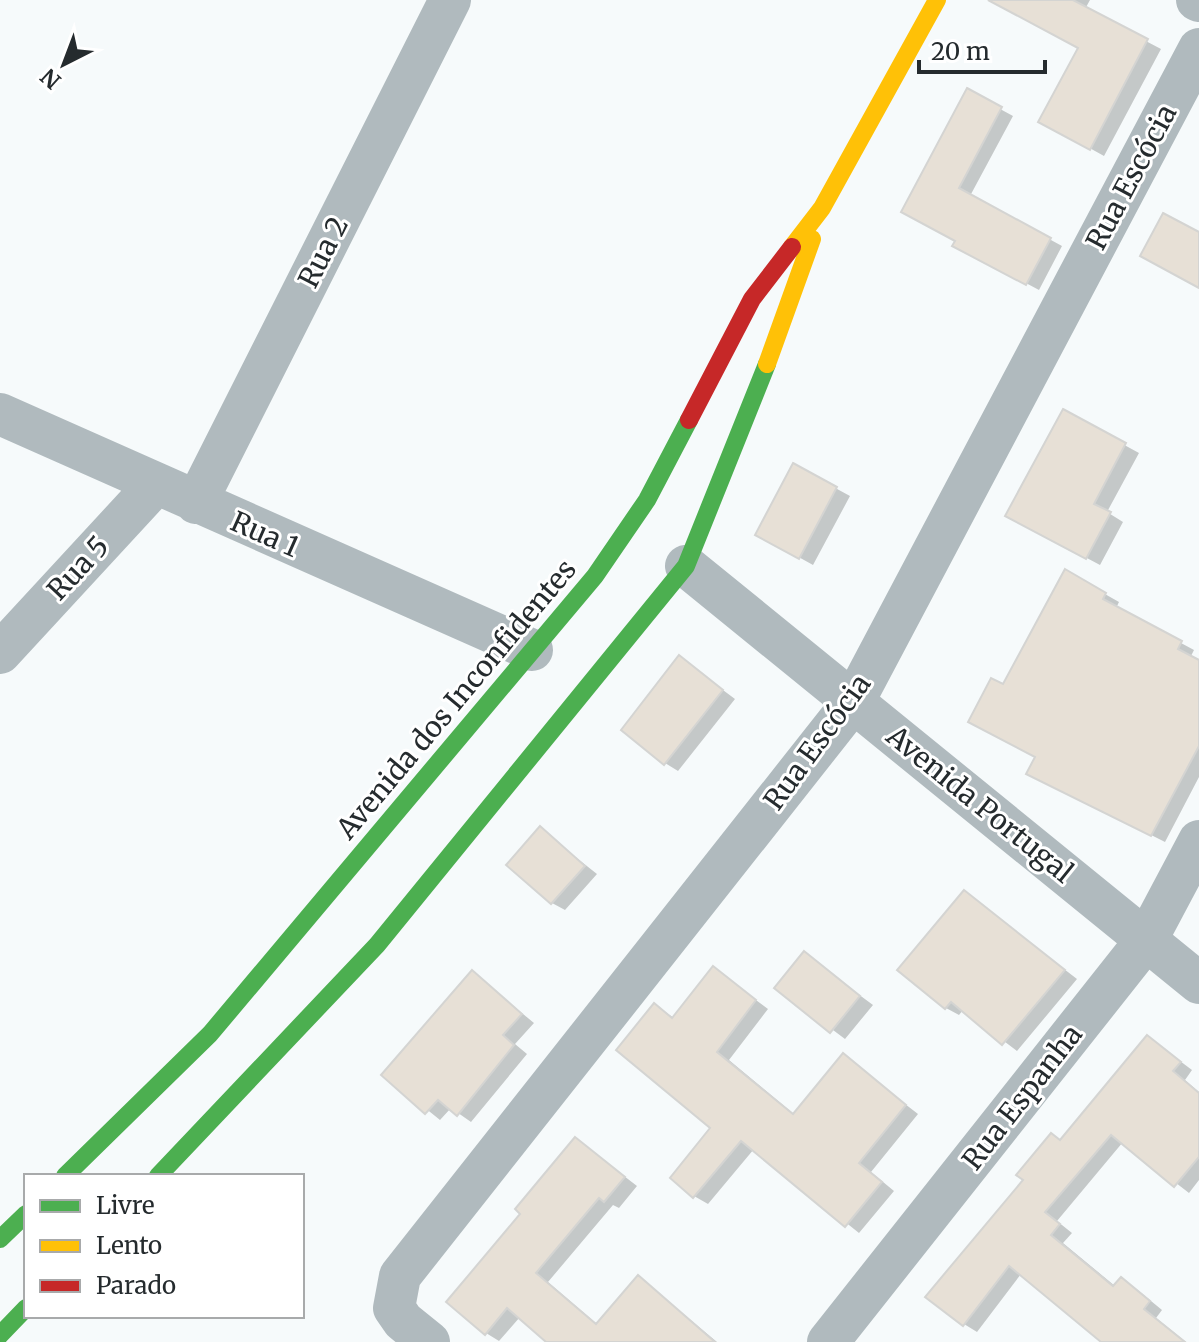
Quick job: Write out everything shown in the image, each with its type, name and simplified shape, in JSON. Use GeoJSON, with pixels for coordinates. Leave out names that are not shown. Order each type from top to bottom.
{"type":"FeatureCollection","features":[{"type":"Feature","properties":{"kind":"street","name":"Rua 2"},"geometry":{"type":"LineString","coordinates":[[196,503],[450,0]]}},
{"type":"Feature","properties":{"kind":"street","name":"Avenida dos Inconfidentes"},"geometry":{"type":"LineString","coordinates":[[67,1174],[210,1034],[595,576],[647,500],[752,299],[822,208],[937,0]]}},
{"type":"Feature","properties":{"kind":"street","name":"Rua Escócia"},"geometry":{"type":"LineString","coordinates":[[429,1342],[403,1321],[394,1308],[400,1276],[854,701],[1199,49]]}},
{"type":"Feature","properties":{"kind":"street","name":"Avenida dos Inconfidentes"},"geometry":{"type":"LineString","coordinates":[[160,1174],[377,945],[686,566],[783,324],[822,208]]}},
{"type":"Feature","properties":{"kind":"street","name":"Rua 1"},"geometry":{"type":"LineString","coordinates":[[0,414],[532,650]]}},
{"type":"Feature","properties":{"kind":"street","name":"Rua 5"},"geometry":{"type":"LineString","coordinates":[[0,653],[156,484]]}},
{"type":"Feature","properties":{"kind":"street","name":"Avenida Portugal"},"geometry":{"type":"LineString","coordinates":[[686,566],[1199,983]]}},
{"type":"Feature","properties":{"kind":"street","name":"Rua Espanha"},"geometry":{"type":"LineString","coordinates":[[828,1342],[1147,939],[1199,841]]}},
{"type":"Feature","properties":{"kind":"street"},"geometry":{"type":"LineString","coordinates":[[0,1239],[24,1216]]}},
{"type":"Feature","properties":{"kind":"street"},"geometry":{"type":"LineString","coordinates":[[0,1335],[24,1310]]}},
{"type":"Feature","properties":{"kind":"building"},"geometry":{"type":"Polygon","coordinates":[[[988,0],[1073,0],[1148,39],[1090,150],[1038,122],[1078,48],[988,0]]]}},
{"type":"Feature","properties":{"kind":"building"},"geometry":{"type":"Polygon","coordinates":[[[967,88],[1002,107],[959,188],[1051,238],[1026,285],[952,246],[955,241],[901,212],[967,88]]]}},
{"type":"Feature","properties":{"kind":"building"},"geometry":{"type":"Polygon","coordinates":[[[1163,213],[1199,232],[1199,288],[1140,256],[1163,213]]]}},
{"type":"Feature","properties":{"kind":"building"},"geometry":{"type":"Polygon","coordinates":[[[1063,409],[1126,443],[1094,504],[1111,512],[1086,559],[1005,516],[1063,409]]]}},
{"type":"Feature","properties":{"kind":"building"},"geometry":{"type":"Polygon","coordinates":[[[793,463],[837,487],[799,559],[755,535],[793,463]]]}},
{"type":"Feature","properties":{"kind":"building"},"geometry":{"type":"Polygon","coordinates":[[[1065,569],[1106,593],[1103,599],[1182,641],[1178,649],[1199,660],[1199,746],[1151,836],[1026,774],[1035,757],[968,722],[991,678],[1003,684],[1065,569]]]}},
{"type":"Feature","properties":{"kind":"building"},"geometry":{"type":"Polygon","coordinates":[[[679,655],[723,690],[664,765],[621,730],[679,655]]]}},
{"type":"Feature","properties":{"kind":"building"},"geometry":{"type":"Polygon","coordinates":[[[540,826],[585,866],[551,904],[506,865],[540,826]]]}},
{"type":"Feature","properties":{"kind":"building"},"geometry":{"type":"Polygon","coordinates":[[[964,890],[1065,970],[1002,1045],[951,1002],[945,1009],[897,970],[964,890]]]}},
{"type":"Feature","properties":{"kind":"building"},"geometry":{"type":"Polygon","coordinates":[[[804,951],[860,996],[830,1033],[774,988],[804,951]]]}},
{"type":"Feature","properties":{"kind":"building"},"geometry":{"type":"Polygon","coordinates":[[[713,966],[756,1000],[717,1052],[793,1114],[843,1053],[906,1105],[859,1163],[882,1182],[845,1227],[741,1141],[693,1198],[670,1178],[710,1128],[616,1050],[654,1003],[672,1018],[713,966]]]}},
{"type":"Feature","properties":{"kind":"building"},"geometry":{"type":"Polygon","coordinates":[[[472,970],[522,1014],[503,1035],[514,1045],[457,1116],[438,1100],[425,1114],[381,1075],[472,970]]]}},
{"type":"Feature","properties":{"kind":"building"},"geometry":{"type":"Polygon","coordinates":[[[1147,1035],[1181,1062],[1173,1071],[1199,1093],[1199,1157],[1174,1187],[1111,1135],[1045,1212],[1060,1224],[1051,1235],[1113,1286],[1121,1277],[1150,1301],[1144,1309],[1185,1342],[1101,1342],[1009,1266],[963,1326],[925,1297],[1023,1180],[1016,1175],[1051,1133],[1060,1140],[1147,1035]]]}},
{"type":"Feature","properties":{"kind":"building"},"geometry":{"type":"Polygon","coordinates":[[[575,1137],[625,1177],[604,1202],[599,1198],[536,1273],[596,1324],[638,1275],[715,1342],[546,1342],[507,1308],[485,1335],[446,1302],[520,1214],[515,1209],[575,1137]]]}},
{"type":"Feature","properties":{"kind":"traffic: fast"},"geometry":{"type":"LineString","coordinates":[[160,1174],[377,945],[686,566],[767,364]]}},
{"type":"Feature","properties":{"kind":"traffic: fast"},"geometry":{"type":"LineString","coordinates":[[67,1174],[210,1034],[595,576],[647,500],[689,420]]}},
{"type":"Feature","properties":{"kind":"traffic: fast"},"geometry":{"type":"LineString","coordinates":[[0,1239],[24,1216]]}},
{"type":"Feature","properties":{"kind":"traffic: fast"},"geometry":{"type":"LineString","coordinates":[[0,1335],[24,1310]]}},
{"type":"Feature","properties":{"kind":"traffic: slow"},"geometry":{"type":"LineString","coordinates":[[792,247],[822,208],[937,0]]}},
{"type":"Feature","properties":{"kind":"traffic: slow"},"geometry":{"type":"LineString","coordinates":[[767,364],[812,239]]}},
{"type":"Feature","properties":{"kind":"traffic: jam"},"geometry":{"type":"LineString","coordinates":[[689,420],[752,299],[792,247]]}}]}
